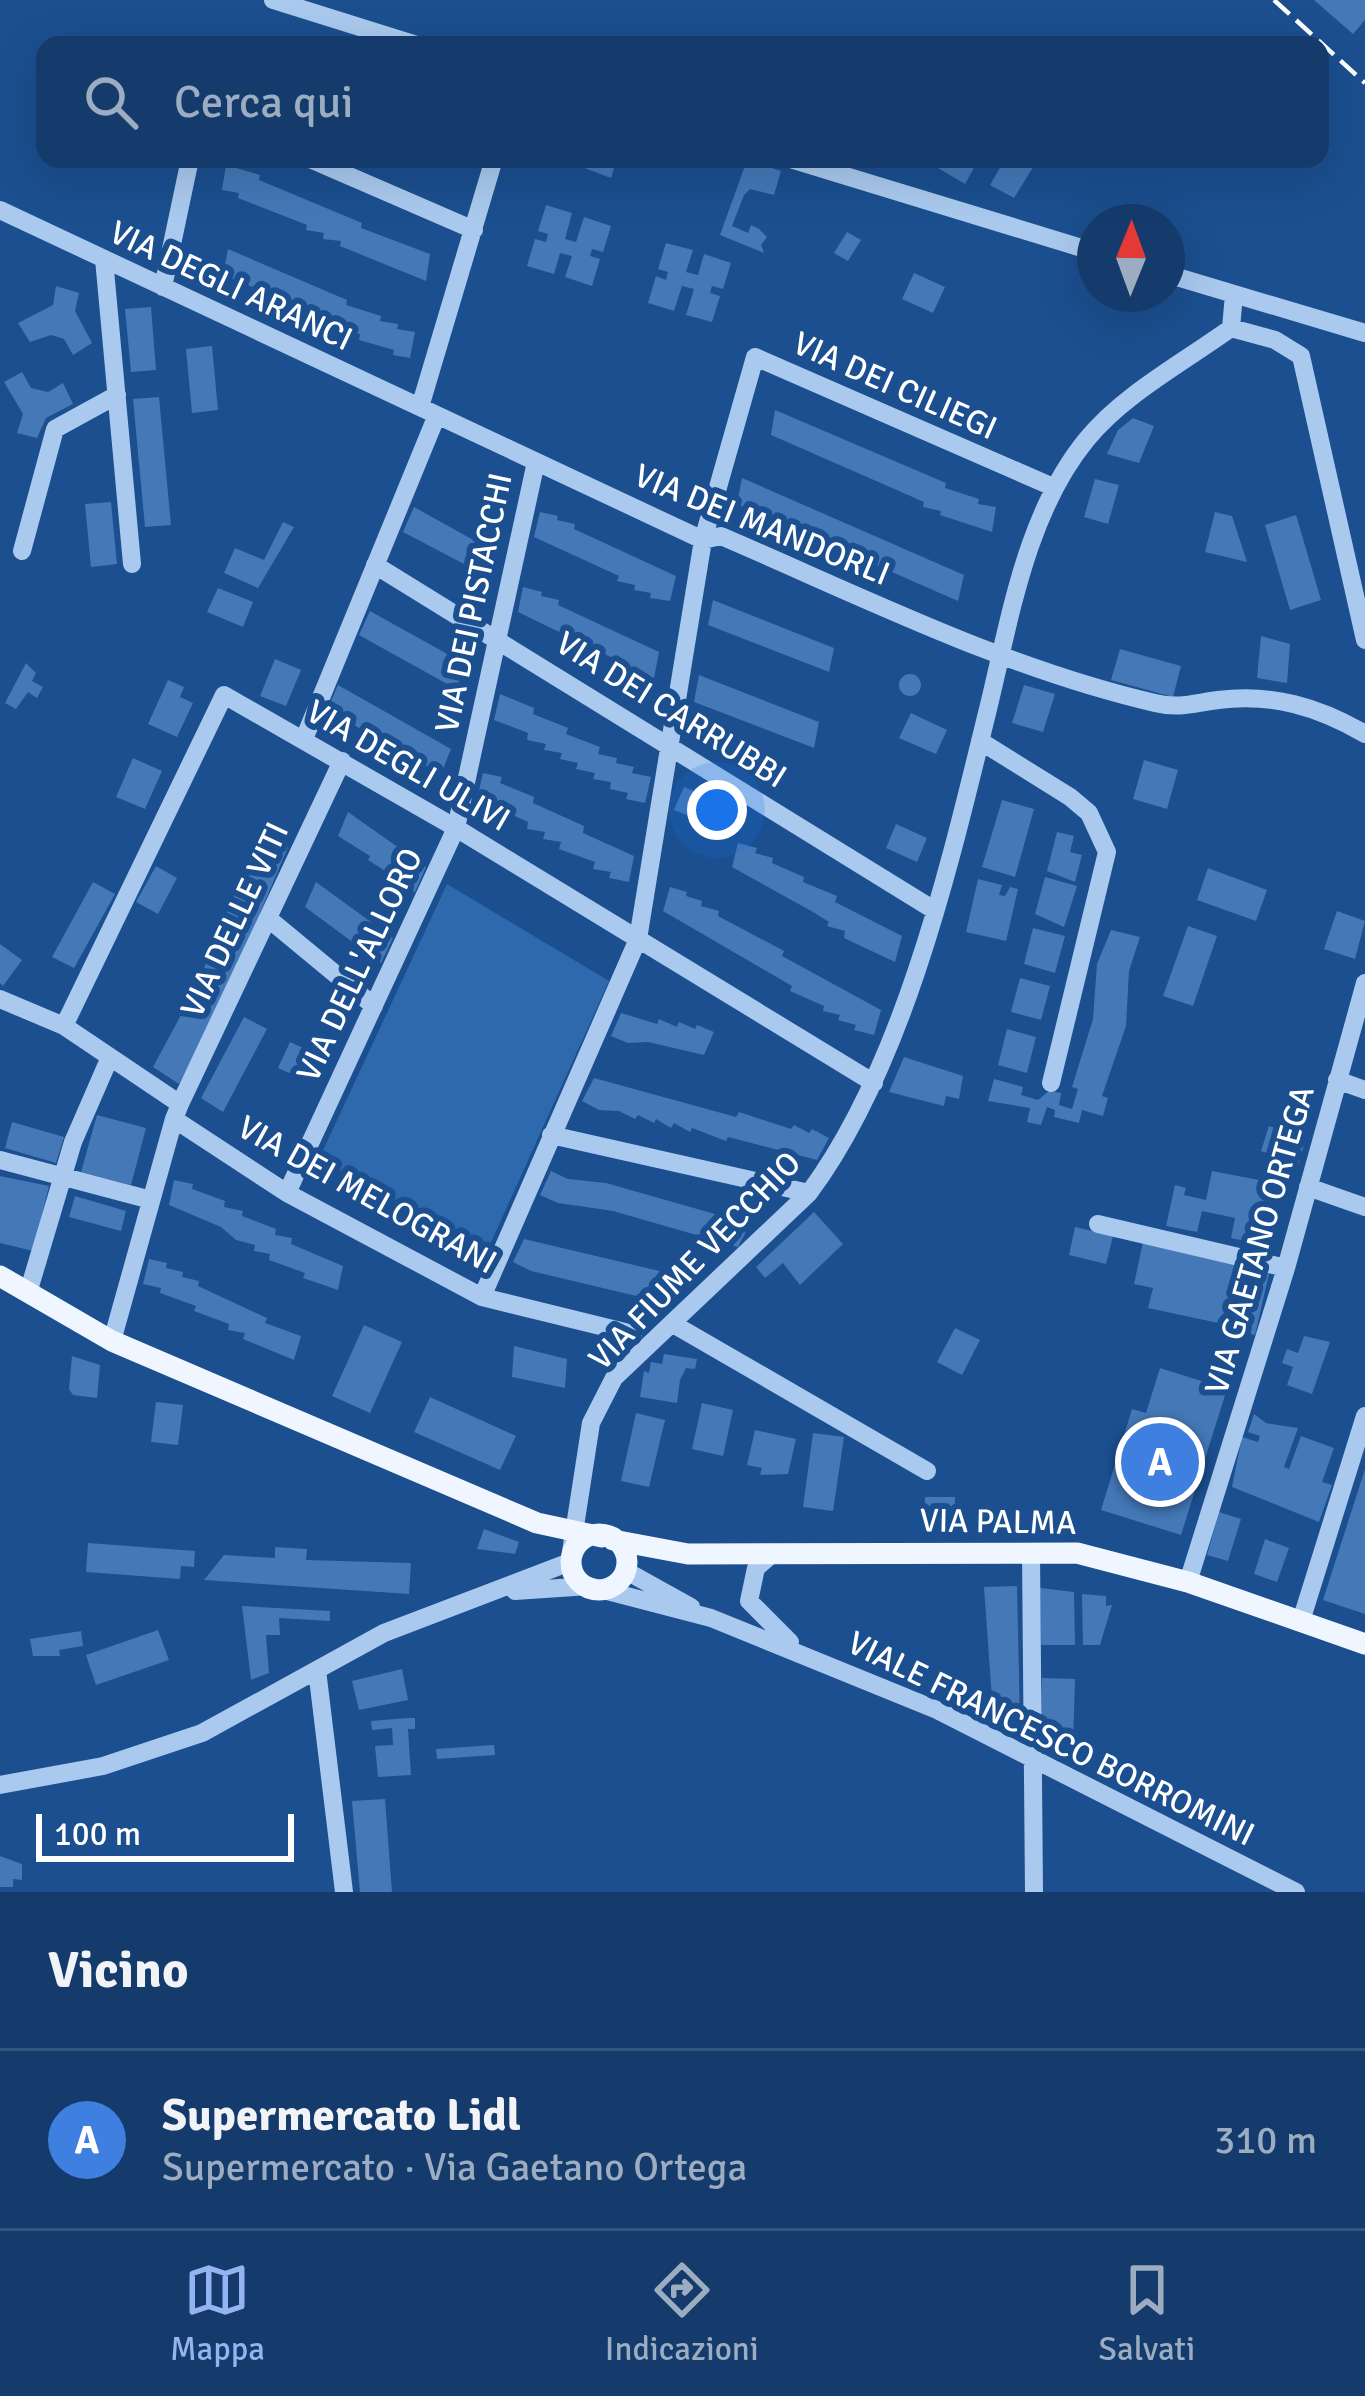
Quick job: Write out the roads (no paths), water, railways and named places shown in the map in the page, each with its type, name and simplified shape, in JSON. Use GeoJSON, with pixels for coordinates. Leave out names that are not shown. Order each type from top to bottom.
{"type":"FeatureCollection","features":[{"type":"Feature","properties":{"kind":"main road"},"geometry":{"type":"LineString","coordinates":[[0,1276],[112,1341],[537,1523],[688,1555]]}},
{"type":"Feature","properties":{"kind":"main road"},"geometry":{"type":"LineString","coordinates":[[537,1523],[558,1540],[573,1573],[591,1587],[609,1587],[628,1570],[688,1555]]}},
{"type":"Feature","properties":{"kind":"main road"},"geometry":{"type":"LineString","coordinates":[[570,1558],[580,1540],[606,1538],[624,1548],[628,1570]]}},
{"type":"Feature","properties":{"kind":"main road","name":"VIA PALMA"},"geometry":{"type":"LineString","coordinates":[[688,1555],[1077,1553],[1188,1582],[1365,1644]]}},
{"type":"Feature","properties":{"kind":"street"},"geometry":{"type":"LineString","coordinates":[[273,0],[388,36]]}},
{"type":"Feature","properties":{"kind":"street"},"geometry":{"type":"LineString","coordinates":[[163,287],[188,168]]}},
{"type":"Feature","properties":{"kind":"street"},"geometry":{"type":"LineString","coordinates":[[331,168],[473,230]]}},
{"type":"Feature","properties":{"kind":"street"},"geometry":{"type":"LineString","coordinates":[[304,739],[375,566],[428,411],[491,168]]}},
{"type":"Feature","properties":{"kind":"street"},"geometry":{"type":"LineString","coordinates":[[820,168],[1077,247]]}},
{"type":"Feature","properties":{"kind":"street","name":"VIA DEGLI ARANCI"},"geometry":{"type":"LineString","coordinates":[[0,210],[428,411]]}},
{"type":"Feature","properties":{"kind":"street"},"geometry":{"type":"LineString","coordinates":[[104,259],[132,564]]}},
{"type":"Feature","properties":{"kind":"street"},"geometry":{"type":"LineString","coordinates":[[1185,279],[1365,333]]}},
{"type":"Feature","properties":{"kind":"street"},"geometry":{"type":"LineString","coordinates":[[1234,294],[1231,328],[1275,340],[1300,356],[1365,640]]}},
{"type":"Feature","properties":{"kind":"street","name":"VIA FIUME VECCHIO"},"geometry":{"type":"LineString","coordinates":[[570,1558],[591,1423],[614,1378],[809,1193],[836,1157],[874,1083],[934,910],[1000,657],[1053,487],[1088,436],[1117,410],[1231,328]]}},
{"type":"Feature","properties":{"kind":"street","name":"VIA DEI CILIEGI"},"geometry":{"type":"LineString","coordinates":[[703,540],[755,357],[1053,487]]}},
{"type":"Feature","properties":{"kind":"street"},"geometry":{"type":"LineString","coordinates":[[22,551],[55,429],[117,395]]}},
{"type":"Feature","properties":{"kind":"street","name":"VIA DEI MANDORLI"},"geometry":{"type":"LineString","coordinates":[[428,411],[703,540],[722,536],[1000,657],[1156,704],[1187,708],[1218,700],[1310,704],[1365,734]]}},
{"type":"Feature","properties":{"kind":"street","name":"VIA DEI PISTACCHI"},"geometry":{"type":"LineString","coordinates":[[456,828],[536,462]]}},
{"type":"Feature","properties":{"kind":"street"},"geometry":{"type":"LineString","coordinates":[[482,1297],[638,939],[703,540]]}},
{"type":"Feature","properties":{"kind":"street","name":"VIA DEI CARRUBBI"},"geometry":{"type":"LineString","coordinates":[[375,566],[934,910]]}},
{"type":"Feature","properties":{"kind":"street","name":"VIA DEGLI ULIVI"},"geometry":{"type":"LineString","coordinates":[[64,1026],[224,695],[456,828],[874,1083]]}},
{"type":"Feature","properties":{"kind":"street"},"geometry":{"type":"LineString","coordinates":[[980,741],[1079,805],[1101,832],[1107,852],[1051,1083]]}},
{"type":"Feature","properties":{"kind":"street","name":"VIA DELLE VITI"},"geometry":{"type":"LineString","coordinates":[[112,1341],[177,1111],[342,761]]}},
{"type":"Feature","properties":{"kind":"street","name":"VIA DELL'ALLORO"},"geometry":{"type":"LineString","coordinates":[[287,1193],[456,828]]}},
{"type":"Feature","properties":{"kind":"street"},"geometry":{"type":"LineString","coordinates":[[270,920],[374,1006]]}},
{"type":"Feature","properties":{"kind":"street","name":"VIA GAETANO ORTEGA"},"geometry":{"type":"LineString","coordinates":[[1188,1582],[1286,1268],[1365,982]]}},
{"type":"Feature","properties":{"kind":"street","name":"VIA DEI MELOGRANI"},"geometry":{"type":"LineString","coordinates":[[0,999],[64,1026],[110,1057],[287,1193],[482,1297],[633,1334]]}},
{"type":"Feature","properties":{"kind":"street"},"geometry":{"type":"LineString","coordinates":[[28,1293],[63,1177],[110,1057]]}},
{"type":"Feature","properties":{"kind":"street"},"geometry":{"type":"LineString","coordinates":[[1337,1080],[1365,1090]]}},
{"type":"Feature","properties":{"kind":"street"},"geometry":{"type":"LineString","coordinates":[[551,1136],[809,1193]]}},
{"type":"Feature","properties":{"kind":"street"},"geometry":{"type":"LineString","coordinates":[[0,1160],[151,1200]]}},
{"type":"Feature","properties":{"kind":"street"},"geometry":{"type":"LineString","coordinates":[[1308,1187],[1365,1207]]}},
{"type":"Feature","properties":{"kind":"street"},"geometry":{"type":"LineString","coordinates":[[1097,1224],[1286,1268]]}},
{"type":"Feature","properties":{"kind":"street"},"geometry":{"type":"LineString","coordinates":[[673,1324],[927,1471]]}},
{"type":"Feature","properties":{"kind":"street"},"geometry":{"type":"LineString","coordinates":[[1301,1622],[1365,1416]]}},
{"type":"Feature","properties":{"kind":"street"},"geometry":{"type":"LineString","coordinates":[[537,1523],[558,1516],[578,1486]]}},
{"type":"Feature","properties":{"kind":"street"},"geometry":{"type":"LineString","coordinates":[[578,1486],[583,1508],[606,1538]]}},
{"type":"Feature","properties":{"kind":"street"},"geometry":{"type":"LineString","coordinates":[[1031,1553],[1034,1892]]}},
{"type":"Feature","properties":{"kind":"street"},"geometry":{"type":"LineString","coordinates":[[770,1556],[756,1568],[748,1601],[759,1617],[803,1653]]}},
{"type":"Feature","properties":{"kind":"street"},"geometry":{"type":"LineString","coordinates":[[0,1785],[104,1766],[202,1733],[403,1624],[498,1592],[570,1558]]}},
{"type":"Feature","properties":{"kind":"street"},"geometry":{"type":"LineString","coordinates":[[628,1570],[711,1618]]}},
{"type":"Feature","properties":{"kind":"street"},"geometry":{"type":"LineString","coordinates":[[498,1592],[591,1587],[711,1618]]}},
{"type":"Feature","properties":{"kind":"street","name":"VIALE FRANCESCO BORROMINI"},"geometry":{"type":"LineString","coordinates":[[711,1618],[937,1710],[1296,1892]]}},
{"type":"Feature","properties":{"kind":"street"},"geometry":{"type":"LineString","coordinates":[[317,1670],[344,1892]]}},
{"type":"Feature","properties":{"kind":"railway"},"geometry":{"type":"LineString","coordinates":[[1274,0],[1313,36]]}},
{"type":"Feature","properties":{"kind":"railway"},"geometry":{"type":"LineString","coordinates":[[1329,50],[1365,83]]}},
{"type":"Feature","properties":{"kind":"place","name":"Supermercato Lidl"},"geometry":{"type":"Point","coordinates":[1160,1462]}}]}
